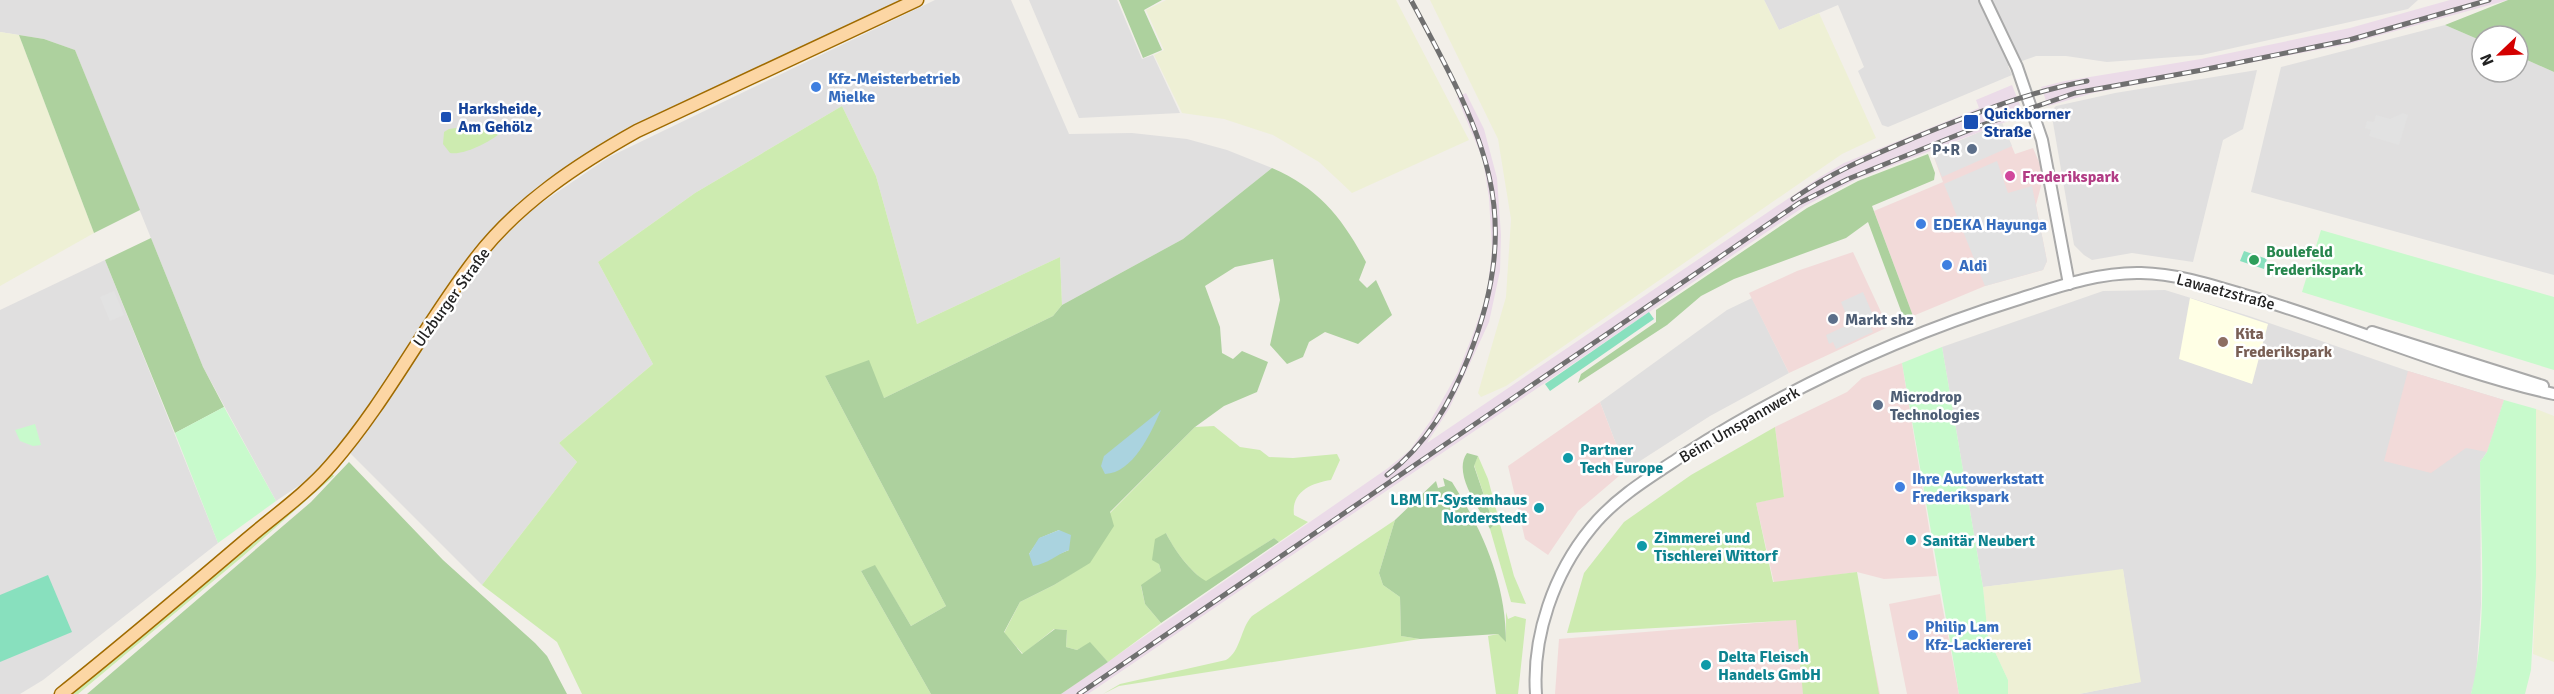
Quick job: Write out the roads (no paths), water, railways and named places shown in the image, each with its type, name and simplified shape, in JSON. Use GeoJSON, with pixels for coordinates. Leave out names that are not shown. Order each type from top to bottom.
{"type":"FeatureCollection","features":[{"type":"Feature","properties":{"kind":"main road","name":"Ulzburger Straße"},"geometry":{"type":"LineString","coordinates":[[61,694],[134,636],[324,472],[379,402],[441,306],[478,255],[544,191],[584,162],[637,131],[917,0]]}},
{"type":"Feature","properties":{"kind":"street"},"geometry":{"type":"LineString","coordinates":[[1985,0],[2017,68],[2042,140],[2069,284]]}},
{"type":"Feature","properties":{"kind":"street","name":"Lawaetzstraße"},"geometry":{"type":"LineString","coordinates":[[2069,284],[2112,274],[2141,273],[2183,277],[2345,327],[2392,337],[2522,377],[2554,392]]}},
{"type":"Feature","properties":{"kind":"street","name":"Beim Umspannwerk"},"geometry":{"type":"LineString","coordinates":[[1536,694],[1539,642],[1556,585],[1579,543],[1606,511],[1622,497],[1718,434],[1844,366],[1937,326],[2069,284]]}},
{"type":"Feature","properties":{"kind":"water"},"geometry":{"type":"Polygon","coordinates":[[[1161,410],[1140,450],[1124,467],[1105,474],[1101,466],[1104,456],[1161,410]]]}},
{"type":"Feature","properties":{"kind":"water"},"geometry":{"type":"Polygon","coordinates":[[[1059,530],[1071,535],[1069,550],[1033,566],[1029,554],[1039,538],[1059,530]]]}},
{"type":"Feature","properties":{"kind":"railway"},"geometry":{"type":"LineString","coordinates":[[1387,475],[1426,436],[1454,390],[1469,356],[1486,304],[1494,256],[1495,213],[1488,172],[1475,131],[1458,90],[1411,0]]}},
{"type":"Feature","properties":{"kind":"railway"},"geometry":{"type":"LineString","coordinates":[[1079,694],[1799,203],[1848,179],[1982,125],[2075,93],[2349,40],[2489,0]]}},
{"type":"Feature","properties":{"kind":"railway"},"geometry":{"type":"LineString","coordinates":[[1793,199],[1855,164],[1941,127],[2023,97],[2087,81]]}},
{"type":"Feature","properties":{"kind":"place","name":"Kfz-Meisterbetrieb Mielke"},"geometry":{"type":"Point","coordinates":[816,87]}},
{"type":"Feature","properties":{"kind":"place","name":"Harksheide, Am Gehölz"},"geometry":{"type":"Point","coordinates":[446,117]}},
{"type":"Feature","properties":{"kind":"place","name":"Quickborner Straße"},"geometry":{"type":"Point","coordinates":[1971,122]}},
{"type":"Feature","properties":{"kind":"place","name":"P+R"},"geometry":{"type":"Point","coordinates":[1972,149]}},
{"type":"Feature","properties":{"kind":"place","name":"Frederikspark"},"geometry":{"type":"Point","coordinates":[2010,176]}},
{"type":"Feature","properties":{"kind":"place","name":"EDEKA Hayunga"},"geometry":{"type":"Point","coordinates":[1921,224]}},
{"type":"Feature","properties":{"kind":"place","name":"Boulefeld Frederikspark"},"geometry":{"type":"Point","coordinates":[2254,260]}},
{"type":"Feature","properties":{"kind":"place","name":"Aldi"},"geometry":{"type":"Point","coordinates":[1947,265]}},
{"type":"Feature","properties":{"kind":"place","name":"Markt shz"},"geometry":{"type":"Point","coordinates":[1833,319]}},
{"type":"Feature","properties":{"kind":"place","name":"Kita Frederikspark"},"geometry":{"type":"Point","coordinates":[2223,342]}},
{"type":"Feature","properties":{"kind":"place","name":"Microdrop Technologies"},"geometry":{"type":"Point","coordinates":[1878,405]}},
{"type":"Feature","properties":{"kind":"place","name":"Partner Tech Europe"},"geometry":{"type":"Point","coordinates":[1568,458]}},
{"type":"Feature","properties":{"kind":"place","name":"Ihre Autowerkstatt Frederikspark"},"geometry":{"type":"Point","coordinates":[1900,487]}},
{"type":"Feature","properties":{"kind":"place","name":"LBM IT-Systemhaus Norderstedt"},"geometry":{"type":"Point","coordinates":[1539,508]}},
{"type":"Feature","properties":{"kind":"place","name":"Sanitär Neubert"},"geometry":{"type":"Point","coordinates":[1911,540]}},
{"type":"Feature","properties":{"kind":"place","name":"Zimmerei und Tischlerei Wittorf"},"geometry":{"type":"Point","coordinates":[1642,546]}},
{"type":"Feature","properties":{"kind":"place","name":"Philip Lam Kfz-Lackiererei"},"geometry":{"type":"Point","coordinates":[1913,635]}},
{"type":"Feature","properties":{"kind":"place","name":"Delta Fleisch Handels GmbH"},"geometry":{"type":"Point","coordinates":[1706,665]}}]}
